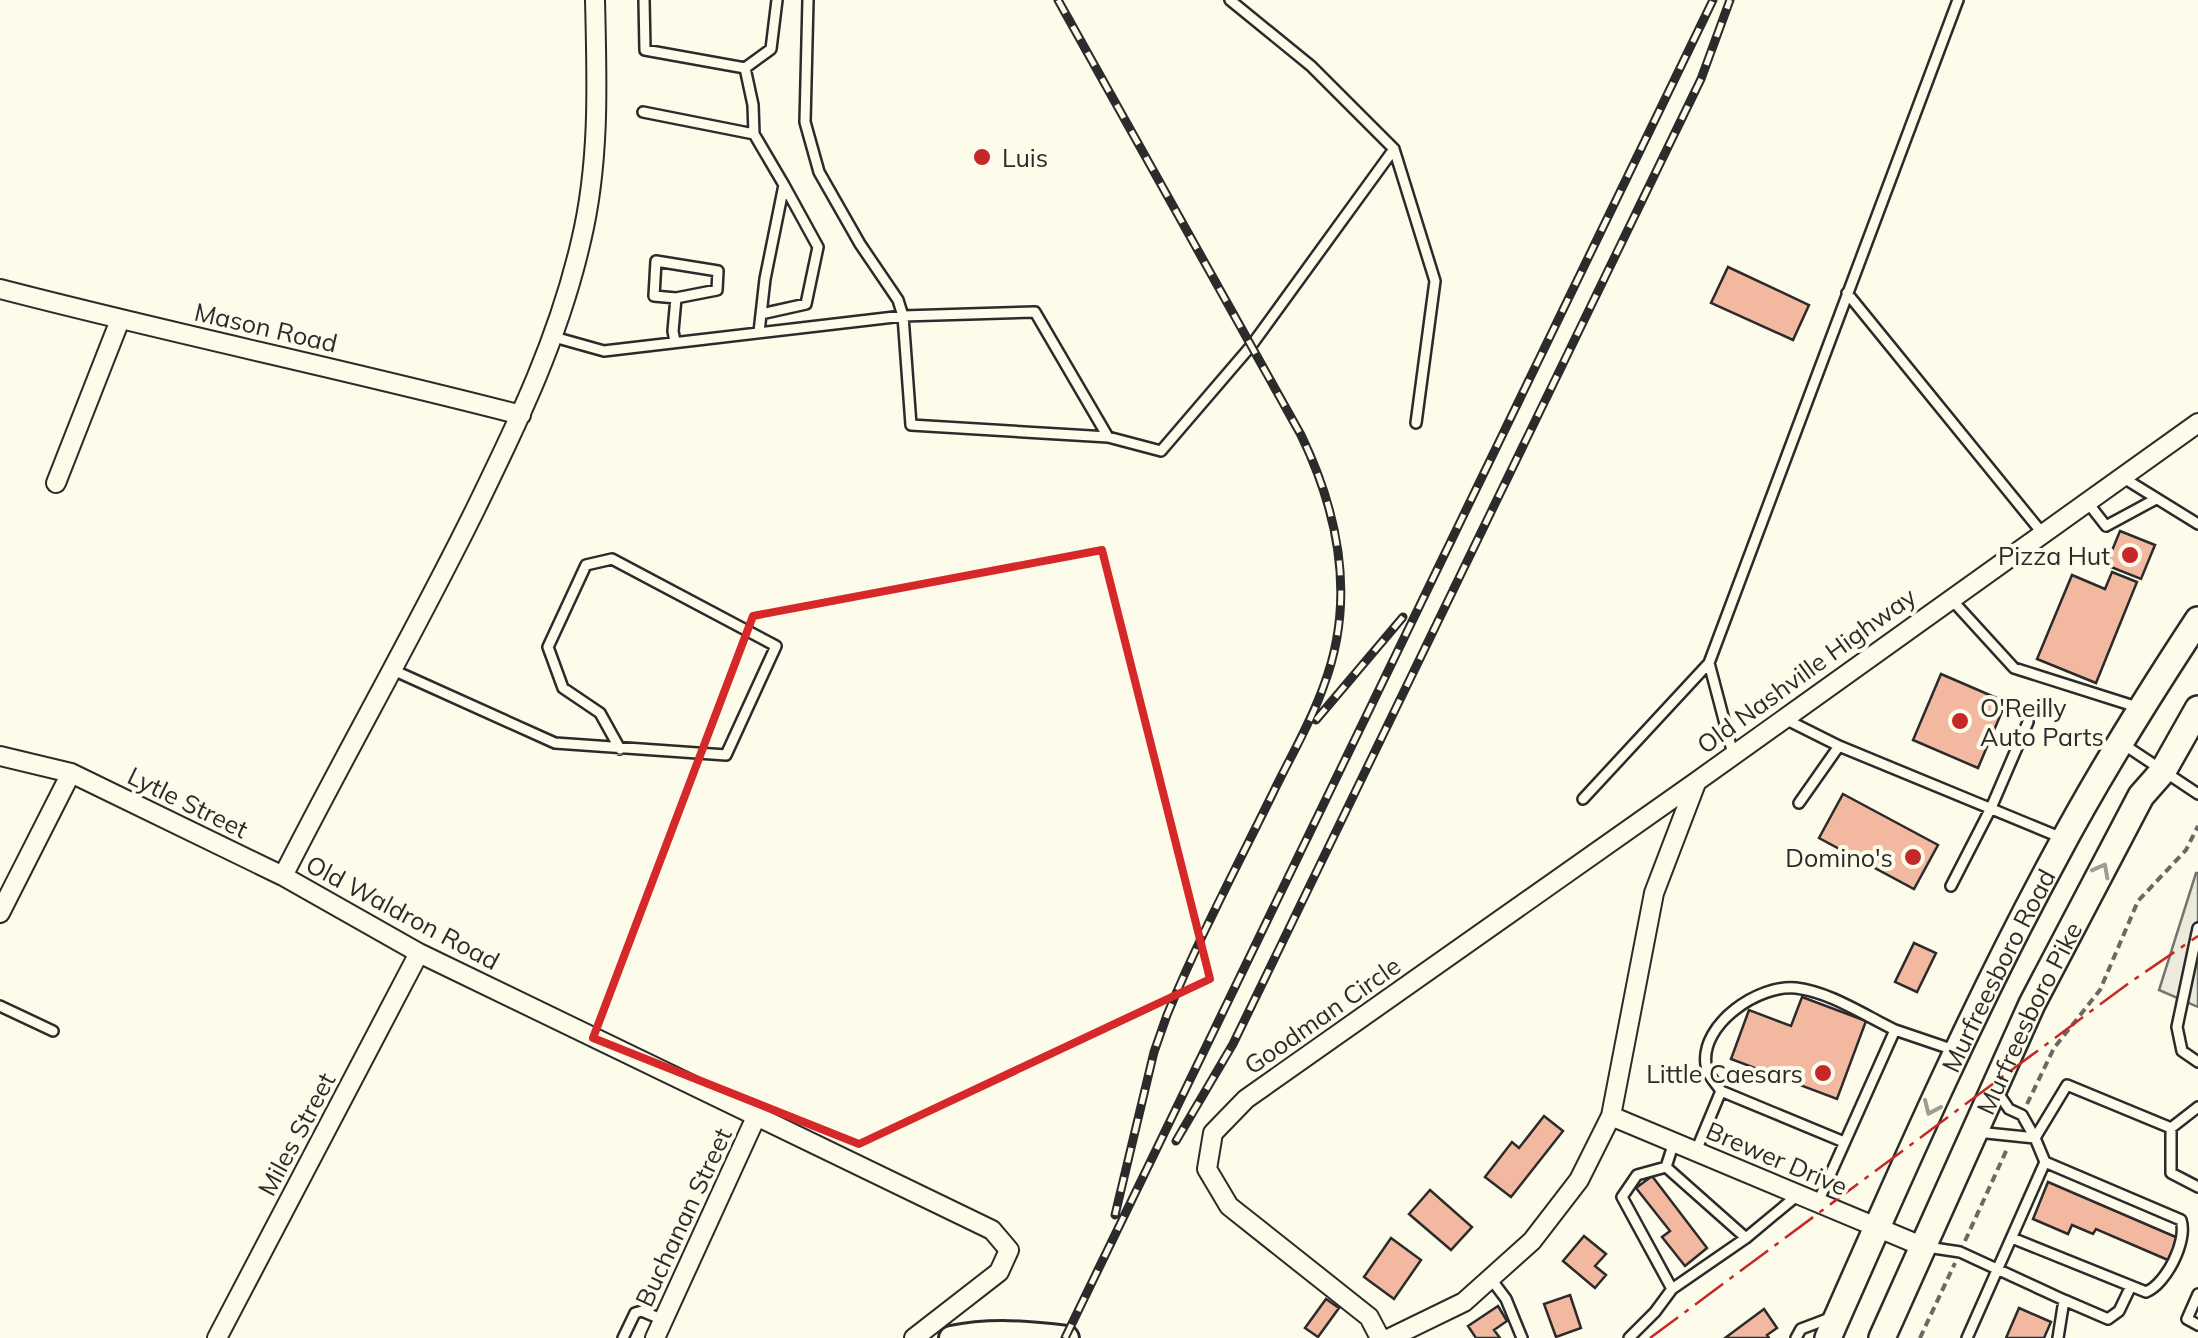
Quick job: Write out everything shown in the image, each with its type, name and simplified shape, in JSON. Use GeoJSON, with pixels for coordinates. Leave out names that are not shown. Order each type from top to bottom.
{"type":"FeatureCollection","features":[{"type":"Feature","properties":{"kind":"main road","name":"Murfreesboro Road"},"geometry":{"type":"LineString","coordinates":[[1832,1328],[1956,1051],[2065,839],[2141,708],[2198,620]]}},
{"type":"Feature","properties":{"kind":"main road","name":"Murfreesboro Pike"},"geometry":{"type":"LineString","coordinates":[[1882,1338],[2032,1004],[2141,796],[2163,772],[2198,709]]}},
{"type":"Feature","properties":{"kind":"main road"},"geometry":{"type":"LineString","coordinates":[[951,1338],[978,1333],[1067,1338]]}},
{"type":"Feature","properties":{"kind":"street","name":"Old Waldron Road"},"geometry":{"type":"LineString","coordinates":[[595,0],[596,152],[582,238],[554,337],[522,416],[283,876],[420,953],[992,1230],[1010,1250],[999,1272],[914,1338]]}},
{"type":"Feature","properties":{"kind":"street","name":"Mason Road"},"geometry":{"type":"LineString","coordinates":[[0,288],[120,320],[375,376],[522,416]]}},
{"type":"Feature","properties":{"kind":"street"},"geometry":{"type":"LineString","coordinates":[[56,483],[120,320]]}},
{"type":"Feature","properties":{"kind":"street","name":"Old Nashville Highway"},"geometry":{"type":"LineString","coordinates":[[1390,1338],[1464,1302],[1532,1241],[1579,1180],[1611,1116],[1654,893],[1696,782],[2198,423]]}},
{"type":"Feature","properties":{"kind":"street","name":"Lytle Street"},"geometry":{"type":"LineString","coordinates":[[0,756],[71,774],[283,876]]}},
{"type":"Feature","properties":{"kind":"street"},"geometry":{"type":"LineString","coordinates":[[0,913],[71,774]]}},
{"type":"Feature","properties":{"kind":"street","name":"Goodman Circle"},"geometry":{"type":"LineString","coordinates":[[1380,1338],[1369,1317],[1229,1206],[1207,1170],[1213,1133],[1246,1098],[1696,782]]}},
{"type":"Feature","properties":{"kind":"street","name":"Miles Street"},"geometry":{"type":"LineString","coordinates":[[216,1338],[420,953]]}},
{"type":"Feature","properties":{"kind":"street","name":"Brewer Drive"},"geometry":{"type":"LineString","coordinates":[[1611,1116],[1924,1246]]}},
{"type":"Feature","properties":{"kind":"street","name":"Buchanan Street"},"geometry":{"type":"LineString","coordinates":[[655,1338],[756,1117]]}},
{"type":"Feature","properties":{"kind":"lane"},"geometry":{"type":"LineString","coordinates":[[644,0],[645,50],[745,68],[771,49],[777,0]]}},
{"type":"Feature","properties":{"kind":"lane"},"geometry":{"type":"LineString","coordinates":[[808,0],[806,122],[819,172],[898,300],[903,316],[911,425],[1108,437],[1162,451],[1251,346],[1394,149]]}},
{"type":"Feature","properties":{"kind":"lane"},"geometry":{"type":"LineString","coordinates":[[1230,0],[1311,66],[1394,149],[1435,281],[1416,423]]}},
{"type":"Feature","properties":{"kind":"lane"},"geometry":{"type":"LineString","coordinates":[[1583,799],[1709,663],[1958,0]]}},
{"type":"Feature","properties":{"kind":"lane"},"geometry":{"type":"LineString","coordinates":[[745,68],[754,134],[818,247],[806,304],[761,314]]}},
{"type":"Feature","properties":{"kind":"lane"},"geometry":{"type":"LineString","coordinates":[[643,112],[754,134]]}},
{"type":"Feature","properties":{"kind":"lane"},"geometry":{"type":"LineString","coordinates":[[760,332],[784,186]]}},
{"type":"Feature","properties":{"kind":"lane"},"geometry":{"type":"LineString","coordinates":[[656,261],[718,272],[717,290],[676,298],[654,296],[656,261]]}},
{"type":"Feature","properties":{"kind":"lane"},"geometry":{"type":"LineString","coordinates":[[1848,293],[2043,534]]}},
{"type":"Feature","properties":{"kind":"lane"},"geometry":{"type":"LineString","coordinates":[[675,342],[672,331],[676,298]]}},
{"type":"Feature","properties":{"kind":"lane"},"geometry":{"type":"LineString","coordinates":[[554,337],[604,351],[903,316],[1035,312],[1108,437]]}},
{"type":"Feature","properties":{"kind":"lane"},"geometry":{"type":"LineString","coordinates":[[2122,478],[2198,524]]}},
{"type":"Feature","properties":{"kind":"lane"},"geometry":{"type":"LineString","coordinates":[[2087,502],[2106,526],[2156,498]]}},
{"type":"Feature","properties":{"kind":"lane"},"geometry":{"type":"LineString","coordinates":[[393,670],[556,743],[620,749],[726,754],[776,646],[612,559],[586,565],[548,647],[563,688],[600,713],[620,749]]}},
{"type":"Feature","properties":{"kind":"lane"},"geometry":{"type":"LineString","coordinates":[[1951,599],[2014,668],[2141,708]]}},
{"type":"Feature","properties":{"kind":"lane"},"geometry":{"type":"LineString","coordinates":[[1709,663],[1733,756]]}},
{"type":"Feature","properties":{"kind":"lane"},"geometry":{"type":"LineString","coordinates":[[1785,718],[1839,746],[2065,839]]}},
{"type":"Feature","properties":{"kind":"lane"},"geometry":{"type":"LineString","coordinates":[[1951,886],[1991,808],[2028,722]]}},
{"type":"Feature","properties":{"kind":"lane"},"geometry":{"type":"LineString","coordinates":[[2121,742],[2198,794]]}},
{"type":"Feature","properties":{"kind":"lane"},"geometry":{"type":"LineString","coordinates":[[1800,803],[1839,746]]}},
{"type":"Feature","properties":{"kind":"lane"},"geometry":{"type":"LineString","coordinates":[[2198,928],[2177,1027],[2182,1052],[2198,1062]]}},
{"type":"Feature","properties":{"kind":"lane"},"geometry":{"type":"LineString","coordinates":[[1844,1142],[1721,1091],[1706,1070],[1705,1057],[1719,1023],[1733,1009],[1790,987],[1824,996],[1895,1030],[1956,1051]]}},
{"type":"Feature","properties":{"kind":"lane"},"geometry":{"type":"LineString","coordinates":[[0,1006],[54,1031]]}},
{"type":"Feature","properties":{"kind":"lane"},"geometry":{"type":"LineString","coordinates":[[1818,1202],[1895,1030]]}},
{"type":"Feature","properties":{"kind":"lane"},"geometry":{"type":"LineString","coordinates":[[2035,1138],[2067,1085],[2171,1128]]}},
{"type":"Feature","properties":{"kind":"lane"},"geometry":{"type":"LineString","coordinates":[[1994,1088],[2009,1109],[2022,1115],[2046,1162],[2181,1220],[2184,1232],[2162,1282],[2146,1292],[2012,1238]]}},
{"type":"Feature","properties":{"kind":"lane"},"geometry":{"type":"LineString","coordinates":[[1696,1151],[1721,1091]]}},
{"type":"Feature","properties":{"kind":"lane"},"geometry":{"type":"LineString","coordinates":[[2171,1128],[2198,1108]]}},
{"type":"Feature","properties":{"kind":"lane"},"geometry":{"type":"LineString","coordinates":[[2171,1128],[2171,1173],[2198,1187]]}},
{"type":"Feature","properties":{"kind":"lane"},"geometry":{"type":"LineString","coordinates":[[1974,1132],[2035,1138]]}},
{"type":"Feature","properties":{"kind":"lane"},"geometry":{"type":"LineString","coordinates":[[1666,1167],[1674,1142]]}},
{"type":"Feature","properties":{"kind":"lane"},"geometry":{"type":"LineString","coordinates":[[1967,1338],[2046,1162]]}},
{"type":"Feature","properties":{"kind":"lane"},"geometry":{"type":"LineString","coordinates":[[1666,1167],[1746,1238]]}},
{"type":"Feature","properties":{"kind":"lane"},"geometry":{"type":"LineString","coordinates":[[1666,1167],[1637,1175],[1622,1197],[1672,1289]]}},
{"type":"Feature","properties":{"kind":"lane"},"geometry":{"type":"LineString","coordinates":[[1629,1338],[1672,1289],[1746,1238],[1799,1194]]}},
{"type":"Feature","properties":{"kind":"lane"},"geometry":{"type":"LineString","coordinates":[[1924,1246],[1960,1252],[2108,1319],[2119,1311],[2131,1286]]}},
{"type":"Feature","properties":{"kind":"lane"},"geometry":{"type":"LineString","coordinates":[[1491,1278],[1506,1299],[1522,1338]]}},
{"type":"Feature","properties":{"kind":"lane"},"geometry":{"type":"LineString","coordinates":[[2198,1294],[2187,1319],[2198,1324]]}},
{"type":"Feature","properties":{"kind":"lane"},"geometry":{"type":"LineString","coordinates":[[2058,1338],[2064,1300]]}},
{"type":"Feature","properties":{"kind":"lane"},"geometry":{"type":"LineString","coordinates":[[623,1338],[635,1313],[642,1311],[663,1320]]}},
{"type":"Feature","properties":{"kind":"lane"},"geometry":{"type":"LineString","coordinates":[[1796,1338],[1801,1329],[1816,1321],[1832,1328]]}},
{"type":"Feature","properties":{"kind":"path"},"geometry":{"type":"LineString","coordinates":[[2022,1115],[2054,1048],[2100,990],[2138,900],[2186,850],[2198,826]]}},
{"type":"Feature","properties":{"kind":"path"},"geometry":{"type":"LineString","coordinates":[[1920,1338],[2012,1138]]}},
{"type":"Feature","properties":{"kind":"highlighted area"},"geometry":{"type":"Polygon","coordinates":[[[1102,550],[1210,979],[859,1144],[593,1038],[753,616],[1102,550]]]}},
{"type":"Feature","properties":{"kind":"shaded area"},"geometry":{"type":"Polygon","coordinates":[[[2198,873],[2198,1007],[2159,990],[2198,873]]]}},
{"type":"Feature","properties":{"kind":"building"},"geometry":{"type":"Polygon","coordinates":[[[1728,267],[1809,305],[1793,340],[1711,303],[1728,267]]]}},
{"type":"Feature","properties":{"kind":"building","name":"Pizza Hut"},"geometry":{"type":"Polygon","coordinates":[[[2120,531],[2155,545],[2141,579],[2106,565],[2120,531]]]}},
{"type":"Feature","properties":{"kind":"building"},"geometry":{"type":"Polygon","coordinates":[[[2112,572],[2137,582],[2096,683],[2037,659],[2072,575],[2105,589],[2112,572]]]}},
{"type":"Feature","properties":{"kind":"building","name":"O'Reilly Auto Parts"},"geometry":{"type":"Polygon","coordinates":[[[1941,674],[2006,702],[1978,768],[1913,740],[1941,674]]]}},
{"type":"Feature","properties":{"kind":"building"},"geometry":{"type":"Polygon","coordinates":[[[1843,794],[1938,845],[1914,889],[1819,838],[1843,794]]]}},
{"type":"Feature","properties":{"kind":"building"},"geometry":{"type":"Polygon","coordinates":[[[1914,943],[1936,953],[1917,992],[1895,982],[1914,943]]]}},
{"type":"Feature","properties":{"kind":"building"},"geometry":{"type":"Polygon","coordinates":[[[1802,997],[1866,1021],[1837,1099],[1731,1059],[1749,1010],[1791,1026],[1802,997]]]}},
{"type":"Feature","properties":{"kind":"building"},"geometry":{"type":"Polygon","coordinates":[[[1544,1116],[1563,1131],[1511,1197],[1485,1177],[1512,1142],[1519,1148],[1544,1116]]]}},
{"type":"Feature","properties":{"kind":"building"},"geometry":{"type":"Polygon","coordinates":[[[1652,1176],[1707,1248],[1685,1266],[1662,1237],[1670,1231],[1636,1188],[1652,1176]]]}},
{"type":"Feature","properties":{"kind":"building"},"geometry":{"type":"Polygon","coordinates":[[[2048,1182],[2178,1238],[2168,1260],[2096,1229],[2093,1234],[2072,1225],[2068,1234],[2033,1219],[2048,1182]]]}},
{"type":"Feature","properties":{"kind":"building"},"geometry":{"type":"Polygon","coordinates":[[[1430,1190],[1472,1227],[1451,1250],[1409,1214],[1430,1190]]]}},
{"type":"Feature","properties":{"kind":"building"},"geometry":{"type":"Polygon","coordinates":[[[1584,1236],[1606,1254],[1595,1266],[1606,1275],[1595,1288],[1563,1261],[1584,1236]]]}},
{"type":"Feature","properties":{"kind":"building"},"geometry":{"type":"Polygon","coordinates":[[[1391,1238],[1421,1260],[1394,1299],[1364,1277],[1391,1238]]]}},
{"type":"Feature","properties":{"kind":"building"},"geometry":{"type":"Polygon","coordinates":[[[1570,1295],[1581,1328],[1556,1337],[1544,1304],[1570,1295]]]}},
{"type":"Feature","properties":{"kind":"building"},"geometry":{"type":"Polygon","coordinates":[[[1326,1299],[1339,1308],[1318,1337],[1305,1328],[1326,1299]]]}},
{"type":"Feature","properties":{"kind":"building"},"geometry":{"type":"Polygon","coordinates":[[[1498,1306],[1507,1321],[1494,1330],[1500,1338],[1476,1338],[1468,1326],[1498,1306]]]}},
{"type":"Feature","properties":{"kind":"building"},"geometry":{"type":"Polygon","coordinates":[[[2019,1308],[2051,1322],[2044,1338],[2006,1338],[2019,1308]]]}},
{"type":"Feature","properties":{"kind":"building"},"geometry":{"type":"Polygon","coordinates":[[[1764,1309],[1777,1328],[1767,1335],[1769,1338],[1725,1338],[1764,1309]]]}},
{"type":"Feature","properties":{"kind":"railway"},"geometry":{"type":"LineString","coordinates":[[1058,0],[1301,435],[1325,495],[1339,558],[1341,589],[1334,653],[1319,699],[1167,1015],[1154,1052],[1115,1215]]}},
{"type":"Feature","properties":{"kind":"railway"},"geometry":{"type":"LineString","coordinates":[[1065,1338],[1713,0]]}},
{"type":"Feature","properties":{"kind":"railway"},"geometry":{"type":"LineString","coordinates":[[1176,1141],[1233,1044],[1701,79],[1730,0]]}},
{"type":"Feature","properties":{"kind":"railway"},"geometry":{"type":"LineString","coordinates":[[1316,720],[1403,617]]}},
{"type":"Feature","properties":{"kind":"power"},"geometry":{"type":"LineString","coordinates":[[1650,1338],[2198,936]]}},
{"type":"Feature","properties":{"kind":"place","name":"Luis"},"geometry":{"type":"Point","coordinates":[982,157]}},
{"type":"Feature","properties":{"kind":"place","name":"Pizza Hut"},"geometry":{"type":"Point","coordinates":[2130,555]}},
{"type":"Feature","properties":{"kind":"place","name":"O'Reilly Auto Parts"},"geometry":{"type":"Point","coordinates":[1960,721]}},
{"type":"Feature","properties":{"kind":"place","name":"Domino's"},"geometry":{"type":"Point","coordinates":[1913,857]}},
{"type":"Feature","properties":{"kind":"place","name":"Little Caesars"},"geometry":{"type":"Point","coordinates":[1823,1073]}}]}
